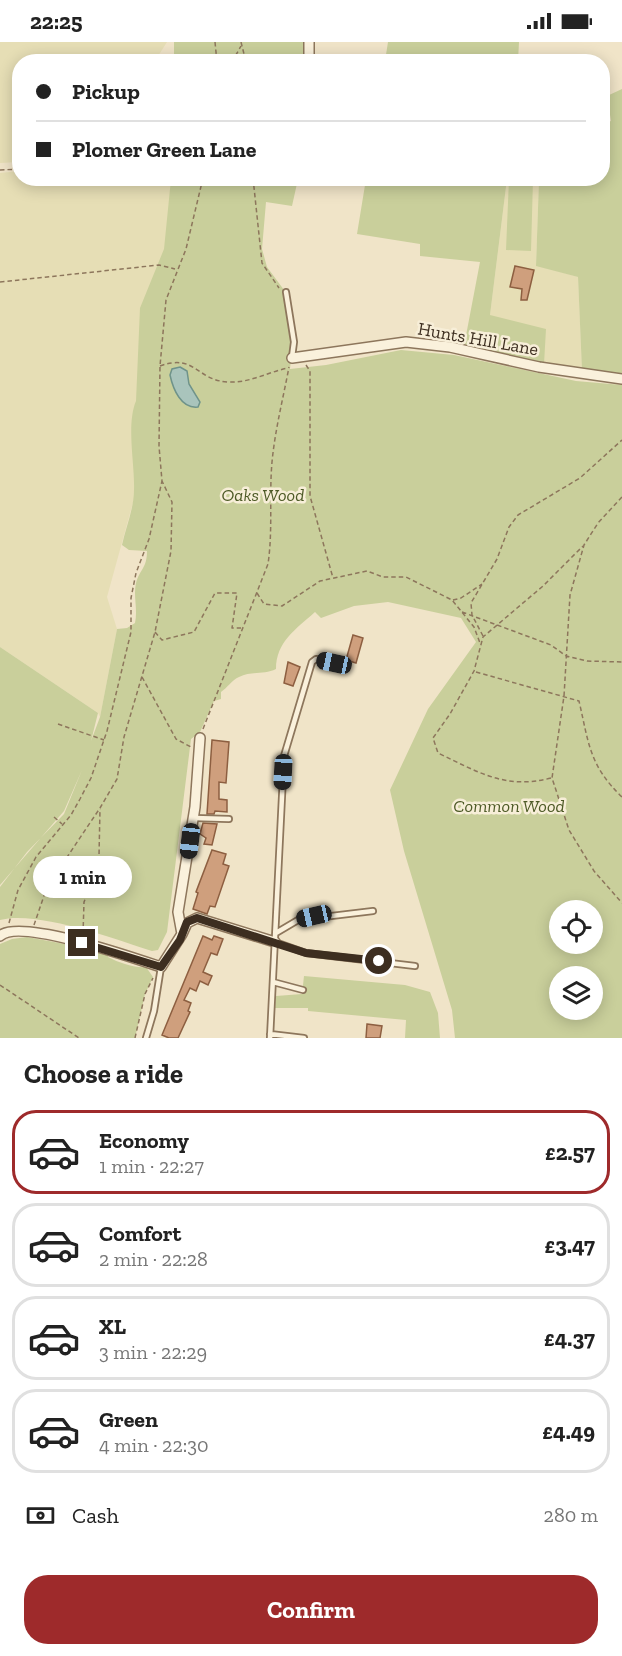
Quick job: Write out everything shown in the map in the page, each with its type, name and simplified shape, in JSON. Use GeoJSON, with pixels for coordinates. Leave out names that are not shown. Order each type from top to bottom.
{"type":"FeatureCollection","features":[{"type":"Feature","properties":{"kind":"street","name":"Hunts Hill Lane"},"geometry":{"type":"LineString","coordinates":[[294,361],[406,342],[450,347],[539,367],[622,379]]}},
{"type":"Feature","properties":{"kind":"street"},"geometry":{"type":"LineString","coordinates":[[182,934],[178,912],[194,818],[200,738]]}},
{"type":"Feature","properties":{"kind":"street"},"geometry":{"type":"LineString","coordinates":[[3,932],[33,932],[82,943],[161,971],[187,922],[197,918],[276,938]]}},
{"type":"Feature","properties":{"kind":"lane"},"geometry":{"type":"LineString","coordinates":[[286,292],[294,342],[294,361]]}},
{"type":"Feature","properties":{"kind":"lane"},"geometry":{"type":"LineString","coordinates":[[304,1038],[270,1036],[284,756],[312,662],[316,659],[334,663]]}},
{"type":"Feature","properties":{"kind":"lane"},"geometry":{"type":"LineString","coordinates":[[194,818],[230,819]]}},
{"type":"Feature","properties":{"kind":"lane"},"geometry":{"type":"LineString","coordinates":[[276,938],[288,925],[306,918],[373,911]]}},
{"type":"Feature","properties":{"kind":"lane"},"geometry":{"type":"LineString","coordinates":[[276,938],[306,953],[415,966]]}},
{"type":"Feature","properties":{"kind":"lane"},"geometry":{"type":"LineString","coordinates":[[146,1038],[154,1011],[161,971]]}},
{"type":"Feature","properties":{"kind":"lane"},"geometry":{"type":"LineString","coordinates":[[273,982],[303,990]]}},
{"type":"Feature","properties":{"kind":"path"},"geometry":{"type":"LineString","coordinates":[[3,932],[18,890],[36,857],[63,824],[91,778],[104,740],[130,632],[131,598],[136,573],[149,539],[162,481],[159,446],[160,366],[166,300],[176,269],[186,249],[201,186]]}},
{"type":"Feature","properties":{"kind":"path"},"geometry":{"type":"LineString","coordinates":[[254,186],[262,263],[274,283],[286,292]]}},
{"type":"Feature","properties":{"kind":"path"},"geometry":{"type":"LineString","coordinates":[[0,282],[164,265],[176,269]]}},
{"type":"Feature","properties":{"kind":"path"},"geometry":{"type":"LineString","coordinates":[[160,366],[173,361],[185,361],[213,379],[228,382],[260,377],[294,361]]}},
{"type":"Feature","properties":{"kind":"path"},"geometry":{"type":"LineString","coordinates":[[294,361],[310,371],[310,496],[333,578]]}},
{"type":"Feature","properties":{"kind":"path"},"geometry":{"type":"LineString","coordinates":[[200,738],[268,564],[275,434],[294,361]]}},
{"type":"Feature","properties":{"kind":"path"},"geometry":{"type":"LineString","coordinates":[[483,637],[472,615],[471,603],[497,559],[508,527],[518,515],[580,478],[622,440]]}},
{"type":"Feature","properties":{"kind":"path"},"geometry":{"type":"LineString","coordinates":[[33,932],[36,914],[46,887],[117,779],[124,737],[155,632],[171,551],[172,502],[162,481]]}},
{"type":"Feature","properties":{"kind":"path"},"geometry":{"type":"LineString","coordinates":[[552,778],[530,784],[493,779],[438,753],[433,738],[450,714],[474,671],[483,637],[543,586],[584,545],[598,523],[622,497]]}},
{"type":"Feature","properties":{"kind":"path"},"geometry":{"type":"LineString","coordinates":[[584,545],[570,596],[564,696],[552,778],[569,830],[594,871],[622,903]]}},
{"type":"Feature","properties":{"kind":"path"},"geometry":{"type":"LineString","coordinates":[[257,592],[264,604],[282,606],[320,581],[367,571],[383,577],[406,577],[452,600],[474,627],[480,645]]}},
{"type":"Feature","properties":{"kind":"path"},"geometry":{"type":"LineString","coordinates":[[452,600],[461,598],[483,583]]}},
{"type":"Feature","properties":{"kind":"path"},"geometry":{"type":"LineString","coordinates":[[155,632],[162,640],[194,632],[215,593],[237,593],[232,628],[242,627]]}},
{"type":"Feature","properties":{"kind":"path"},"geometry":{"type":"LineString","coordinates":[[461,612],[551,645],[566,656],[587,661],[622,662]]}},
{"type":"Feature","properties":{"kind":"path"},"geometry":{"type":"LineString","coordinates":[[474,671],[579,701],[591,754],[603,779],[622,797]]}},
{"type":"Feature","properties":{"kind":"path"},"geometry":{"type":"LineString","coordinates":[[141,676],[176,739],[198,749]]}},
{"type":"Feature","properties":{"kind":"path"},"geometry":{"type":"LineString","coordinates":[[58,724],[104,740]]}},
{"type":"Feature","properties":{"kind":"path"},"geometry":{"type":"LineString","coordinates":[[82,943],[84,902],[96,872],[99,856],[100,808]]}},
{"type":"Feature","properties":{"kind":"path"},"geometry":{"type":"LineString","coordinates":[[54,818],[63,824]]}},
{"type":"Feature","properties":{"kind":"path"},"geometry":{"type":"LineString","coordinates":[[135,1038],[145,994],[152,978],[161,971]]}},
{"type":"Feature","properties":{"kind":"path"},"geometry":{"type":"LineString","coordinates":[[0,984],[79,1038]]}},
{"type":"Feature","properties":{"kind":"shaded area"},"geometry":{"type":"Polygon","coordinates":[[[0,42],[167,42],[159,54],[12,54],[12,162],[0,163],[0,42]]]}},
{"type":"Feature","properties":{"kind":"shaded area"},"geometry":{"type":"Polygon","coordinates":[[[12,172],[12,186],[171,186],[167,253],[137,488],[107,597],[117,629],[100,717],[98,713],[0,647],[0,173],[12,172]]]}},
{"type":"Feature","properties":{"kind":"shaded area"},"geometry":{"type":"Polygon","coordinates":[[[506,186],[539,186],[536,265],[578,277],[582,371],[544,364],[490,315],[506,186]]]}},
{"type":"Feature","properties":{"kind":"green space"},"geometry":{"type":"Polygon","coordinates":[[[174,42],[311,42],[310,54],[174,54],[174,42]]]}},
{"type":"Feature","properties":{"kind":"green space"},"geometry":{"type":"Polygon","coordinates":[[[388,42],[519,42],[518,54],[386,54],[388,42]]]}},
{"type":"Feature","properties":{"kind":"green space"},"geometry":{"type":"Polygon","coordinates":[[[622,89],[622,375],[582,371],[578,277],[536,266],[539,186],[610,186],[610,95],[622,89]]]}},
{"type":"Feature","properties":{"kind":"green space"},"geometry":{"type":"Polygon","coordinates":[[[170,186],[296,186],[292,206],[266,202],[262,249],[267,267],[284,290],[292,349],[290,369],[326,365],[401,350],[454,355],[576,381],[622,385],[622,1038],[455,1038],[452,1010],[404,851],[390,790],[428,709],[476,642],[461,618],[388,602],[354,606],[321,618],[315,612],[294,630],[283,644],[279,651],[276,669],[239,677],[221,692],[221,699],[214,701],[200,732],[191,739],[167,932],[158,950],[152,951],[54,922],[15,918],[0,920],[0,887],[14,868],[0,885],[0,647],[98,713],[91,741],[100,717],[117,629],[127,628],[135,623],[136,583],[147,557],[147,551],[129,550],[122,545],[134,497],[132,421],[136,401],[140,308],[164,249],[170,186]],[[82,770],[64,811],[41,838],[64,814],[82,770]]]}},
{"type":"Feature","properties":{"kind":"green space"},"geometry":{"type":"Polygon","coordinates":[[[365,186],[506,186],[490,315],[546,329],[544,364],[464,346],[480,262],[420,256],[420,244],[357,234],[365,186]]]}},
{"type":"Feature","properties":{"kind":"green space"},"geometry":{"type":"Polygon","coordinates":[[[509,186],[533,186],[531,251],[506,250],[509,186]]]}},
{"type":"Feature","properties":{"kind":"green space"},"geometry":{"type":"Polygon","coordinates":[[[27,937],[108,952],[108,957],[117,961],[131,966],[146,967],[153,977],[145,994],[135,1038],[0,1038],[0,944],[12,939],[27,937]]]}},
{"type":"Feature","properties":{"kind":"green space"},"geometry":{"type":"Polygon","coordinates":[[[304,976],[405,985],[430,992],[438,1013],[440,1038],[405,1038],[406,1020],[308,1011],[308,1008],[275,1008],[276,996],[302,994],[304,976]]]}},
{"type":"Feature","properties":{"kind":"water"},"geometry":{"type":"Polygon","coordinates":[[[180,367],[187,371],[189,384],[200,402],[198,407],[192,407],[182,401],[173,386],[170,375],[172,369],[180,367]]]}},
{"type":"Feature","properties":{"kind":"building"},"geometry":{"type":"Polygon","coordinates":[[[515,266],[534,270],[527,300],[521,300],[522,289],[510,287],[515,266]]]}},
{"type":"Feature","properties":{"kind":"building"},"geometry":{"type":"Polygon","coordinates":[[[353,635],[363,638],[356,663],[346,660],[353,635]]]}},
{"type":"Feature","properties":{"kind":"building"},"geometry":{"type":"Polygon","coordinates":[[[288,662],[300,667],[293,686],[284,683],[288,662]]]}},
{"type":"Feature","properties":{"kind":"building"},"geometry":{"type":"Polygon","coordinates":[[[212,740],[229,742],[226,783],[219,782],[219,799],[227,800],[227,812],[215,811],[214,814],[207,814],[212,740]]]}},
{"type":"Feature","properties":{"kind":"building"},"geometry":{"type":"Polygon","coordinates":[[[203,823],[217,824],[212,845],[204,844],[206,838],[200,834],[203,823]]]}},
{"type":"Feature","properties":{"kind":"building"},"geometry":{"type":"Polygon","coordinates":[[[212,850],[226,854],[223,864],[229,866],[215,907],[210,906],[207,914],[193,909],[198,893],[196,892],[212,850]]]}},
{"type":"Feature","properties":{"kind":"building"},"geometry":{"type":"Polygon","coordinates":[[[203,936],[212,940],[214,936],[223,939],[217,955],[211,953],[203,972],[212,976],[208,985],[200,981],[196,991],[190,988],[184,1000],[191,1003],[188,1011],[190,1012],[178,1038],[169,1038],[162,1035],[203,936]]]}},
{"type":"Feature","properties":{"kind":"building"},"geometry":{"type":"Polygon","coordinates":[[[367,1024],[382,1026],[380,1038],[366,1038],[367,1024]]]}},
{"type":"Feature","properties":{"kind":"route"},"geometry":{"type":"LineString","coordinates":[[82,943],[118,952],[161,967],[180,940],[187,922],[197,918],[281,944],[298,952],[379,961]]}},
{"type":"Feature","properties":{"kind":"park label","name":"Oaks Wood"},"geometry":{"type":"Point","coordinates":[263,495]}},
{"type":"Feature","properties":{"kind":"park label","name":"Common Wood"},"geometry":{"type":"Point","coordinates":[509,806]}}]}
